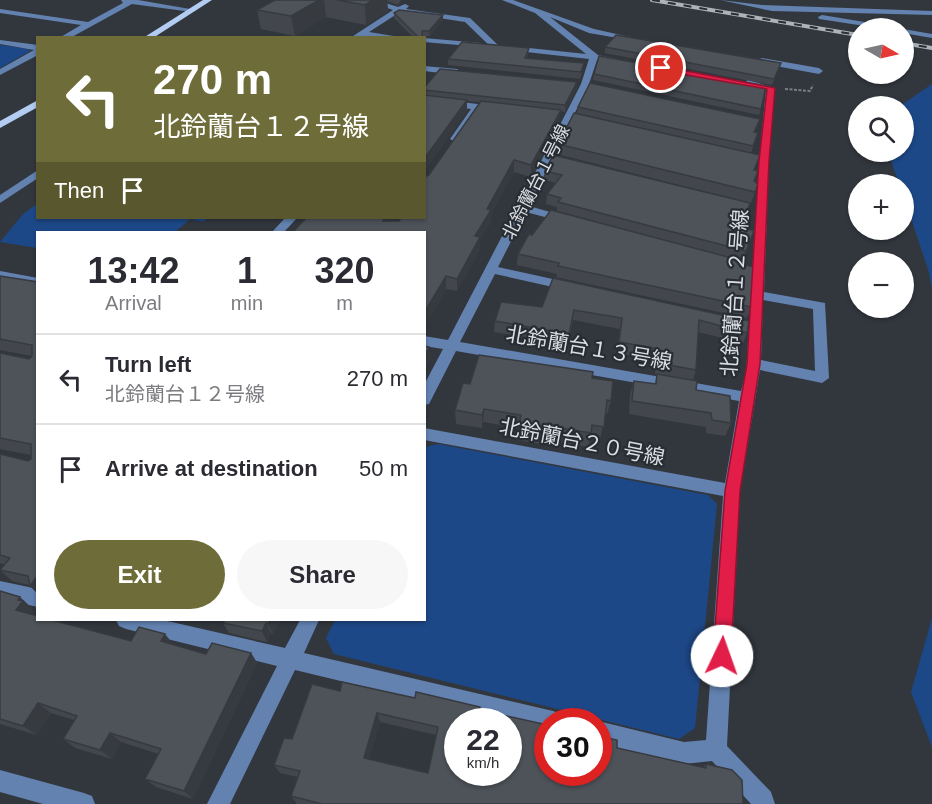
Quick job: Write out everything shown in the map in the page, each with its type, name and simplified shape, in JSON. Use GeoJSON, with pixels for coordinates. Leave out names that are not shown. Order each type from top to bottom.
{"type":"FeatureCollection","features":[{"type":"Feature","properties":{"kind":"main road"},"geometry":{"type":"LineString","coordinates":[[150,36],[208,0]]}},
{"type":"Feature","properties":{"kind":"main road"},"geometry":{"type":"LineString","coordinates":[[2,122],[36,104]]}},
{"type":"Feature","properties":{"kind":"street"},"geometry":{"type":"LineString","coordinates":[[116,0],[192,10]]}},
{"type":"Feature","properties":{"kind":"street"},"geometry":{"type":"LineString","coordinates":[[369,0],[399,10],[468,20],[495,46]]}},
{"type":"Feature","properties":{"kind":"street"},"geometry":{"type":"LineString","coordinates":[[506,0],[563,18],[592,31],[649,41]]}},
{"type":"Feature","properties":{"kind":"street"},"geometry":{"type":"LineString","coordinates":[[724,0],[848,21]]}},
{"type":"Feature","properties":{"kind":"street"},"geometry":{"type":"LineString","coordinates":[[67,36],[132,1]]}},
{"type":"Feature","properties":{"kind":"street"},"geometry":{"type":"LineString","coordinates":[[357,35],[407,5]]}},
{"type":"Feature","properties":{"kind":"street"},"geometry":{"type":"LineString","coordinates":[[762,7],[932,13]]}},
{"type":"Feature","properties":{"kind":"street"},"geometry":{"type":"LineString","coordinates":[[0,11],[88,24]]}},
{"type":"Feature","properties":{"kind":"street"},"geometry":{"type":"LineString","coordinates":[[538,11],[594,56]]}},
{"type":"Feature","properties":{"kind":"street"},"geometry":{"type":"LineString","coordinates":[[914,33],[932,36]]}},
{"type":"Feature","properties":{"kind":"street"},"geometry":{"type":"LineString","coordinates":[[357,35],[372,36]]}},
{"type":"Feature","properties":{"kind":"street"},"geometry":{"type":"LineString","coordinates":[[426,40],[594,56],[630,62]]}},
{"type":"Feature","properties":{"kind":"street"},"geometry":{"type":"LineString","coordinates":[[0,42],[36,50]]}},
{"type":"Feature","properties":{"kind":"street"},"geometry":{"type":"LineString","coordinates":[[0,72],[36,51]]}},
{"type":"Feature","properties":{"kind":"street","name":"北鈴蘭台１号線"},"geometry":{"type":"LineString","coordinates":[[426,396],[523,208],[554,159],[594,56]]}},
{"type":"Feature","properties":{"kind":"street"},"geometry":{"type":"LineString","coordinates":[[751,59],[819,71]]}},
{"type":"Feature","properties":{"kind":"street"},"geometry":{"type":"LineString","coordinates":[[814,82],[823,62]]}},
{"type":"Feature","properties":{"kind":"street"},"geometry":{"type":"LineString","coordinates":[[426,69],[470,73]]}},
{"type":"Feature","properties":{"kind":"street"},"geometry":{"type":"LineString","coordinates":[[736,81],[771,88]]}},
{"type":"Feature","properties":{"kind":"street"},"geometry":{"type":"LineString","coordinates":[[574,83],[597,86]]}},
{"type":"Feature","properties":{"kind":"street","name":"北鈴蘭台１２号線"},"geometry":{"type":"LineString","coordinates":[[716,750],[732,491],[754,364],[750,326],[757,295],[753,270],[758,160],[762,121],[771,88]]}},
{"type":"Feature","properties":{"kind":"street"},"geometry":{"type":"LineString","coordinates":[[426,101],[512,111]]}},
{"type":"Feature","properties":{"kind":"street"},"geometry":{"type":"LineString","coordinates":[[451,146],[477,107]]}},
{"type":"Feature","properties":{"kind":"street"},"geometry":{"type":"LineString","coordinates":[[558,116],[581,119]]}},
{"type":"Feature","properties":{"kind":"street"},"geometry":{"type":"LineString","coordinates":[[0,200],[36,174]]}},
{"type":"Feature","properties":{"kind":"street"},"geometry":{"type":"LineString","coordinates":[[523,208],[579,223]]}},
{"type":"Feature","properties":{"kind":"street"},"geometry":{"type":"LineString","coordinates":[[279,231],[290,219]]}},
{"type":"Feature","properties":{"kind":"street"},"geometry":{"type":"LineString","coordinates":[[492,270],[584,290]]}},
{"type":"Feature","properties":{"kind":"street"},"geometry":{"type":"LineString","coordinates":[[0,275],[36,282]]}},
{"type":"Feature","properties":{"kind":"street"},"geometry":{"type":"LineString","coordinates":[[754,364],[822,378],[820,306],[757,295]]}},
{"type":"Feature","properties":{"kind":"street","name":"北鈴蘭台１３号線"},"geometry":{"type":"LineString","coordinates":[[426,341],[747,397]]}},
{"type":"Feature","properties":{"kind":"street","name":"北鈴蘭台２０号線"},"geometry":{"type":"LineString","coordinates":[[426,434],[732,491]]}},
{"type":"Feature","properties":{"kind":"street"},"geometry":{"type":"LineString","coordinates":[[0,590],[36,598]]}},
{"type":"Feature","properties":{"kind":"street"},"geometry":{"type":"LineString","coordinates":[[130,621],[534,717]]}},
{"type":"Feature","properties":{"kind":"street"},"geometry":{"type":"LineString","coordinates":[[218,804],[309,621]]}},
{"type":"Feature","properties":{"kind":"street"},"geometry":{"type":"LineString","coordinates":[[612,735],[684,753],[716,750],[763,800],[764,804]]}},
{"type":"Feature","properties":{"kind":"street"},"geometry":{"type":"LineString","coordinates":[[0,780],[84,804]]}},
{"type":"Feature","properties":{"kind":"path"},"geometry":{"type":"LineString","coordinates":[[771,88],[810,91],[814,82]]}},
{"type":"Feature","properties":{"kind":"shaded area"},"geometry":{"type":"Polygon","coordinates":[[[0,45],[29,49],[30,51],[0,68],[0,45]]]}},
{"type":"Feature","properties":{"kind":"shaded area"},"geometry":{"type":"Polygon","coordinates":[[[932,84],[932,288],[914,228],[914,174],[896,174],[891,162],[914,162],[914,96],[932,84]]]}},
{"type":"Feature","properties":{"kind":"shaded area"},"geometry":{"type":"Polygon","coordinates":[[[36,205],[36,219],[190,219],[176,231],[36,231],[36,248],[0,242],[23,214],[36,205]]]}},
{"type":"Feature","properties":{"kind":"shaded area"},"geometry":{"type":"Polygon","coordinates":[[[190,219],[206,219],[203,222],[190,219]]]}},
{"type":"Feature","properties":{"kind":"shaded area"},"geometry":{"type":"Polygon","coordinates":[[[438,444],[708,495],[717,504],[695,728],[679,739],[612,722],[612,708],[553,708],[334,654],[326,638],[334,621],[426,621],[426,447],[438,444]]]}},
{"type":"Feature","properties":{"kind":"shaded area"},"geometry":{"type":"Polygon","coordinates":[[[932,618],[932,747],[911,692],[932,618]]]}},
{"type":"Feature","properties":{"kind":"building"},"geometry":{"type":"Polygon","coordinates":[[[275,0],[319,0],[291,16],[257,10],[275,0]]]}},
{"type":"Feature","properties":{"kind":"building"},"geometry":{"type":"Polygon","coordinates":[[[337,0],[373,0],[365,5],[337,0]]]}},
{"type":"Feature","properties":{"kind":"building"},"geometry":{"type":"Polygon","coordinates":[[[399,10],[443,15],[429,31],[422,31],[422,36],[417,36],[394,13],[399,10]]]}},
{"type":"Feature","properties":{"kind":"building"},"geometry":{"type":"Polygon","coordinates":[[[616,35],[781,63],[774,79],[605,47],[616,35]]]}},
{"type":"Feature","properties":{"kind":"building"},"geometry":{"type":"Polygon","coordinates":[[[462,42],[529,48],[525,58],[584,63],[581,72],[448,59],[462,42]]]}},
{"type":"Feature","properties":{"kind":"building"},"geometry":{"type":"Polygon","coordinates":[[[599,56],[766,86],[761,109],[594,74],[599,56]]]}},
{"type":"Feature","properties":{"kind":"building"},"geometry":{"type":"Polygon","coordinates":[[[440,69],[577,82],[565,105],[426,90],[426,86],[440,69]]]}},
{"type":"Feature","properties":{"kind":"building"},"geometry":{"type":"Polygon","coordinates":[[[590,83],[760,119],[754,132],[758,133],[753,146],[578,107],[590,83]]]}},
{"type":"Feature","properties":{"kind":"building"},"geometry":{"type":"Polygon","coordinates":[[[426,95],[467,100],[426,156],[426,95]]]}},
{"type":"Feature","properties":{"kind":"building"},"geometry":{"type":"Polygon","coordinates":[[[481,101],[561,110],[531,165],[514,160],[487,209],[491,210],[475,236],[480,237],[457,279],[446,276],[426,310],[426,231],[294,231],[305,219],[399,221],[400,219],[426,219],[426,176],[481,101]]]}},
{"type":"Feature","properties":{"kind":"building"},"geometry":{"type":"Polygon","coordinates":[[[574,113],[760,155],[754,170],[758,171],[754,181],[758,184],[755,192],[558,144],[574,113]]]}},
{"type":"Feature","properties":{"kind":"building"},"geometry":{"type":"Polygon","coordinates":[[[553,155],[750,203],[741,227],[754,231],[746,251],[558,202],[561,198],[547,194],[562,175],[545,171],[553,155]]]}},
{"type":"Feature","properties":{"kind":"building"},"geometry":{"type":"Polygon","coordinates":[[[551,210],[743,261],[741,264],[754,267],[751,307],[558,266],[559,263],[518,254],[529,234],[532,235],[551,210]]]}},
{"type":"Feature","properties":{"kind":"building"},"geometry":{"type":"Polygon","coordinates":[[[0,276],[36,282],[36,578],[30,586],[28,576],[0,570],[10,558],[0,555],[0,454],[28,461],[31,459],[31,444],[0,438],[0,353],[29,359],[32,356],[32,345],[0,339],[0,276]]]}},
{"type":"Feature","properties":{"kind":"building"},"geometry":{"type":"Polygon","coordinates":[[[553,278],[749,321],[747,333],[699,320],[696,370],[658,363],[659,349],[619,342],[622,318],[574,310],[569,334],[495,321],[501,302],[542,307],[553,278]]]}},
{"type":"Feature","properties":{"kind":"building"},"geometry":{"type":"Polygon","coordinates":[[[479,355],[593,372],[592,378],[613,381],[611,401],[607,400],[604,427],[592,425],[591,433],[549,426],[548,432],[519,427],[521,415],[484,409],[482,415],[455,410],[463,383],[470,384],[479,355]]]}},
{"type":"Feature","properties":{"kind":"building"},"geometry":{"type":"Polygon","coordinates":[[[657,374],[697,381],[696,390],[730,396],[731,423],[712,420],[711,413],[632,401],[634,381],[656,384],[657,374]]]}},
{"type":"Feature","properties":{"kind":"building"},"geometry":{"type":"Polygon","coordinates":[[[0,591],[20,597],[18,600],[23,601],[16,610],[36,615],[36,621],[56,621],[131,641],[139,627],[165,634],[161,641],[206,654],[212,643],[251,653],[184,791],[145,779],[161,749],[110,733],[100,750],[63,739],[77,716],[38,703],[23,726],[0,719],[0,591]]]}},
{"type":"Feature","properties":{"kind":"building"},"geometry":{"type":"Polygon","coordinates":[[[224,621],[270,621],[262,631],[223,623],[224,621]]]}},
{"type":"Feature","properties":{"kind":"building"},"geometry":{"type":"Polygon","coordinates":[[[342,682],[415,698],[416,692],[480,707],[444,708],[444,786],[522,786],[522,719],[534,722],[534,786],[612,786],[612,739],[617,740],[617,748],[706,768],[706,764],[732,770],[742,780],[743,804],[322,804],[291,796],[300,771],[274,765],[284,738],[292,739],[312,684],[340,691],[342,682]],[[377,713],[364,758],[428,773],[438,727],[377,713]]]}},
{"type":"Feature","properties":{"kind":"railway"},"geometry":{"type":"LineString","coordinates":[[652,0],[848,33]]}},
{"type":"Feature","properties":{"kind":"railway"},"geometry":{"type":"LineString","coordinates":[[914,45],[932,48]]}},
{"type":"Feature","properties":{"kind":"route"},"geometry":{"type":"LineString","coordinates":[[661,68],[771,88],[764,161],[754,364],[732,491],[722,656]]}}]}
